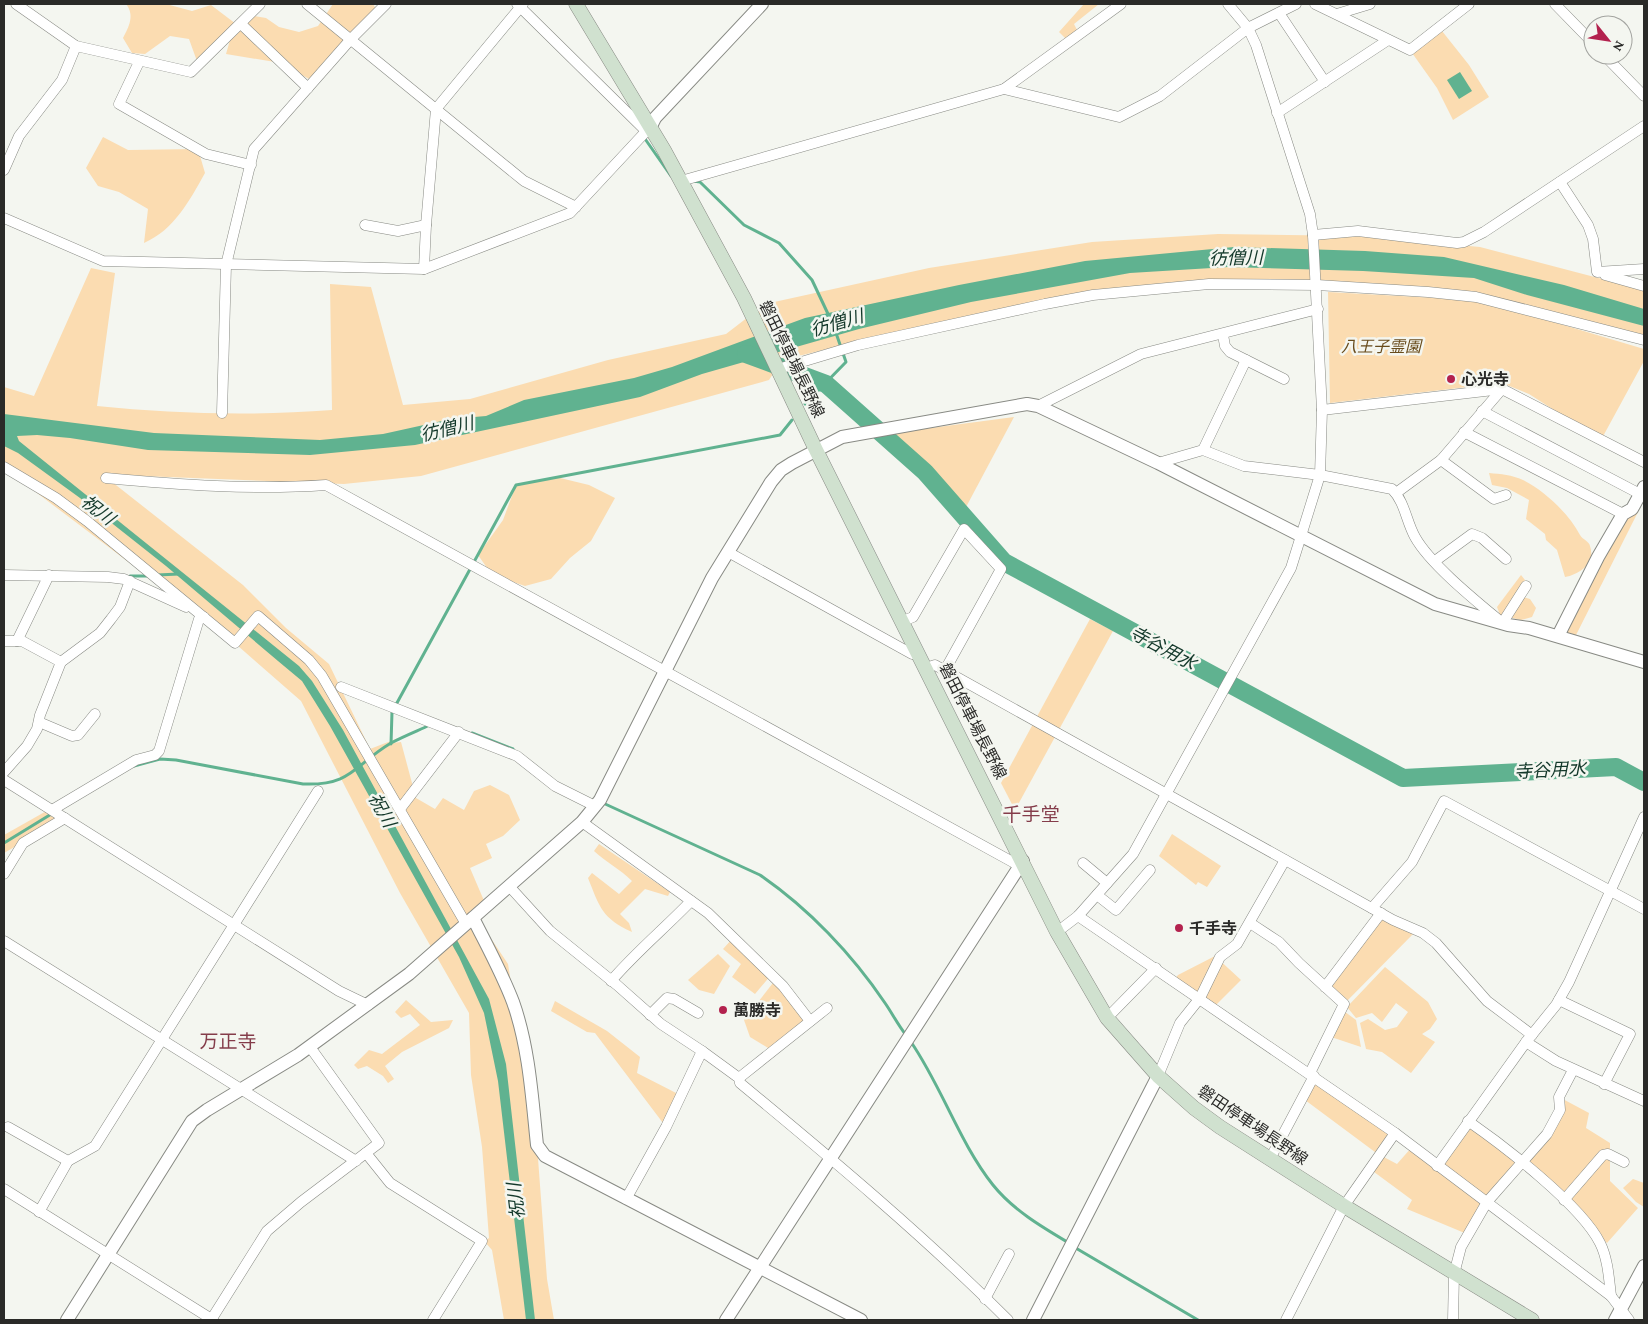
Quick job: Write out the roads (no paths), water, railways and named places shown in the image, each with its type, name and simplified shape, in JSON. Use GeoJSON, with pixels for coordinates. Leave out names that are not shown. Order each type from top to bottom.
{"type":"FeatureCollection","features":[{"type":"Feature","properties":{"kind":"main road","name":"磐田停車場長野線"},"geometry":{"type":"LineString","coordinates":[[576,4],[648,129],[681,180],[755,321],[816,450],[918,651],[1022,863],[1057,932],[1107,1018],[1158,1076],[1194,1108],[1344,1206],[1532,1320]]}},
{"type":"Feature","properties":{"kind":"street"},"geometry":{"type":"LineString","coordinates":[[16,4],[76,46],[139,62],[191,72],[260,4]]}},
{"type":"Feature","properties":{"kind":"street"},"geometry":{"type":"LineString","coordinates":[[307,4],[524,181],[576,207]]}},
{"type":"Feature","properties":{"kind":"street"},"geometry":{"type":"LineString","coordinates":[[222,413],[226,264],[254,149],[352,39],[386,4]]}},
{"type":"Feature","properties":{"kind":"street"},"geometry":{"type":"LineString","coordinates":[[4,218],[103,261],[424,269],[570,213],[648,129],[655,118],[762,4]]}},
{"type":"Feature","properties":{"kind":"street"},"geometry":{"type":"LineString","coordinates":[[681,180],[1004,89],[1121,4]]}},
{"type":"Feature","properties":{"kind":"street"},"geometry":{"type":"LineString","coordinates":[[1057,932],[1078,916],[1133,854],[1291,568],[1320,475],[1322,410],[1317,283],[1314,235],[1310,214],[1256,45],[1248,28],[1228,4]]}},
{"type":"Feature","properties":{"kind":"street"},"geometry":{"type":"LineString","coordinates":[[1004,89],[1119,117],[1160,96],[1248,28],[1281,9],[1296,4]]}},
{"type":"Feature","properties":{"kind":"street"},"geometry":{"type":"LineString","coordinates":[[1316,4],[1410,50],[1469,4]]}},
{"type":"Feature","properties":{"kind":"street"},"geometry":{"type":"LineString","coordinates":[[1337,14],[1370,4]]}},
{"type":"Feature","properties":{"kind":"street"},"geometry":{"type":"LineString","coordinates":[[1556,4],[1583,32]]}},
{"type":"Feature","properties":{"kind":"street"},"geometry":{"type":"LineString","coordinates":[[424,269],[436,109],[520,5],[648,129]]}},
{"type":"Feature","properties":{"kind":"street"},"geometry":{"type":"LineString","coordinates":[[1281,9],[1325,82]]}},
{"type":"Feature","properties":{"kind":"street"},"geometry":{"type":"LineString","coordinates":[[241,24],[308,88]]}},
{"type":"Feature","properties":{"kind":"street"},"geometry":{"type":"LineString","coordinates":[[1278,113],[1388,40]]}},
{"type":"Feature","properties":{"kind":"street"},"geometry":{"type":"LineString","coordinates":[[4,170],[19,136],[62,80],[76,46]]}},
{"type":"Feature","properties":{"kind":"street"},"geometry":{"type":"LineString","coordinates":[[139,62],[119,104],[206,154],[251,165]]}},
{"type":"Feature","properties":{"kind":"street"},"geometry":{"type":"LineString","coordinates":[[1614,65],[1644,96]]}},
{"type":"Feature","properties":{"kind":"street"},"geometry":{"type":"LineString","coordinates":[[1314,235],[1358,231],[1464,242],[1560,182],[1644,126]]}},
{"type":"Feature","properties":{"kind":"street"},"geometry":{"type":"LineString","coordinates":[[1560,182],[1588,225],[1593,239],[1597,272]]}},
{"type":"Feature","properties":{"kind":"street"},"geometry":{"type":"LineString","coordinates":[[365,225],[398,231],[426,225]]}},
{"type":"Feature","properties":{"kind":"street"},"geometry":{"type":"LineString","coordinates":[[1597,272],[1644,269]]}},
{"type":"Feature","properties":{"kind":"street"},"geometry":{"type":"LineString","coordinates":[[1597,272],[1644,286]]}},
{"type":"Feature","properties":{"kind":"street"},"geometry":{"type":"LineString","coordinates":[[778,370],[858,345],[1045,304],[1093,296],[1209,284],[1317,283],[1476,297],[1644,340]]}},
{"type":"Feature","properties":{"kind":"street"},"geometry":{"type":"LineString","coordinates":[[1038,406],[1141,354],[1223,335],[1318,309]]}},
{"type":"Feature","properties":{"kind":"street"},"geometry":{"type":"LineString","coordinates":[[1223,335],[1225,346],[1230,352],[1284,379]]}},
{"type":"Feature","properties":{"kind":"street"},"geometry":{"type":"LineString","coordinates":[[1203,450],[1246,360]]}},
{"type":"Feature","properties":{"kind":"street"},"geometry":{"type":"LineString","coordinates":[[1322,410],[1502,388],[1644,462]]}},
{"type":"Feature","properties":{"kind":"street"},"geometry":{"type":"LineString","coordinates":[[1396,493],[1441,460],[1502,388]]}},
{"type":"Feature","properties":{"kind":"street"},"geometry":{"type":"LineString","coordinates":[[67,1320],[192,1121],[310,1047],[368,1005],[438,949],[582,822],[595,806],[712,578],[771,482],[781,470],[842,437],[1027,404],[1038,406],[1158,463],[1435,604],[1461,613],[1558,636],[1644,662]]}},
{"type":"Feature","properties":{"kind":"street"},"geometry":{"type":"LineString","coordinates":[[1482,411],[1642,490],[1632,509],[1623,514],[1598,557],[1558,636]]}},
{"type":"Feature","properties":{"kind":"street"},"geometry":{"type":"LineString","coordinates":[[1464,432],[1623,514]]}},
{"type":"Feature","properties":{"kind":"street"},"geometry":{"type":"LineString","coordinates":[[1158,463],[1203,450],[1244,466],[1320,475],[1392,489],[1396,493],[1416,538],[1435,561],[1502,622]]}},
{"type":"Feature","properties":{"kind":"street"},"geometry":{"type":"LineString","coordinates":[[1441,460],[1494,499],[1506,495]]}},
{"type":"Feature","properties":{"kind":"street"},"geometry":{"type":"LineString","coordinates":[[4,467],[56,498],[235,643],[258,616],[309,660],[322,676],[466,924],[509,992],[520,1024],[526,1050],[537,1145],[551,1161],[861,1320]]}},
{"type":"Feature","properties":{"kind":"street"},"geometry":{"type":"LineString","coordinates":[[106,478],[169,484],[236,487],[284,488],[326,485],[1022,863],[726,1320]]}},
{"type":"Feature","properties":{"kind":"street"},"geometry":{"type":"LineString","coordinates":[[903,621],[912,617],[964,529],[1001,569],[945,670]]}},
{"type":"Feature","properties":{"kind":"street"},"geometry":{"type":"LineString","coordinates":[[1435,561],[1472,534],[1482,538],[1506,558]]}},
{"type":"Feature","properties":{"kind":"street"},"geometry":{"type":"LineString","coordinates":[[728,552],[912,654],[918,651]]}},
{"type":"Feature","properties":{"kind":"street"},"geometry":{"type":"LineString","coordinates":[[4,575],[108,576],[130,581],[202,615]]}},
{"type":"Feature","properties":{"kind":"street"},"geometry":{"type":"LineString","coordinates":[[17,641],[49,575]]}},
{"type":"Feature","properties":{"kind":"street"},"geometry":{"type":"LineString","coordinates":[[4,772],[27,746],[37,729],[38,722],[62,662],[100,632],[111,619],[120,607],[130,581]]}},
{"type":"Feature","properties":{"kind":"street"},"geometry":{"type":"LineString","coordinates":[[1502,622],[1526,586]]}},
{"type":"Feature","properties":{"kind":"street"},"geometry":{"type":"LineString","coordinates":[[52,810],[136,760],[155,754],[159,750],[199,619],[202,615]]}},
{"type":"Feature","properties":{"kind":"street"},"geometry":{"type":"LineString","coordinates":[[4,641],[22,641],[62,662]]}},
{"type":"Feature","properties":{"kind":"street"},"geometry":{"type":"LineString","coordinates":[[926,668],[935,665],[945,670],[1376,911],[1423,933],[1436,943],[1487,1001],[1529,1038],[1573,1070],[1644,1101]]}},
{"type":"Feature","properties":{"kind":"street"},"geometry":{"type":"LineString","coordinates":[[341,687],[517,756],[555,786],[595,806]]}},
{"type":"Feature","properties":{"kind":"street"},"geometry":{"type":"LineString","coordinates":[[38,722],[72,736],[78,735],[95,714]]}},
{"type":"Feature","properties":{"kind":"street"},"geometry":{"type":"LineString","coordinates":[[400,809],[459,732]]}},
{"type":"Feature","properties":{"kind":"street"},"geometry":{"type":"LineString","coordinates":[[4,780],[339,991],[368,1005]]}},
{"type":"Feature","properties":{"kind":"street"},"geometry":{"type":"LineString","coordinates":[[39,1212],[68,1161],[95,1146],[318,791]]}},
{"type":"Feature","properties":{"kind":"street"},"geometry":{"type":"LineString","coordinates":[[1325,987],[1376,911],[1412,862],[1444,801],[1644,909]]}},
{"type":"Feature","properties":{"kind":"street"},"geometry":{"type":"LineString","coordinates":[[1437,1166],[1468,1120],[1559,1000],[1644,817]]}},
{"type":"Feature","properties":{"kind":"street"},"geometry":{"type":"LineString","coordinates":[[4,874],[22,843],[65,818]]}},
{"type":"Feature","properties":{"kind":"street"},"geometry":{"type":"LineString","coordinates":[[582,822],[715,919],[782,986],[810,1022]]}},
{"type":"Feature","properties":{"kind":"street"},"geometry":{"type":"LineString","coordinates":[[1032,1320],[1158,1076],[1173,1035],[1200,998],[1220,957],[1236,944],[1250,923],[1285,860]]}},
{"type":"Feature","properties":{"kind":"street"},"geometry":{"type":"LineString","coordinates":[[1083,863],[1107,883]]}},
{"type":"Feature","properties":{"kind":"street"},"geometry":{"type":"LineString","coordinates":[[1097,894],[1116,910],[1150,870]]}},
{"type":"Feature","properties":{"kind":"street"},"geometry":{"type":"LineString","coordinates":[[509,886],[550,931],[650,1015],[739,1078],[740,1083],[831,1158],[1008,1320]]}},
{"type":"Feature","properties":{"kind":"street"},"geometry":{"type":"LineString","coordinates":[[611,981],[635,953],[670,923],[691,901]]}},
{"type":"Feature","properties":{"kind":"street"},"geometry":{"type":"LineString","coordinates":[[1078,916],[1312,1074],[1395,1133],[1611,1296]]}},
{"type":"Feature","properties":{"kind":"street"},"geometry":{"type":"LineString","coordinates":[[1250,923],[1279,942],[1344,1004],[1270,1159]]}},
{"type":"Feature","properties":{"kind":"street"},"geometry":{"type":"LineString","coordinates":[[4,941],[240,1090],[356,1160]]}},
{"type":"Feature","properties":{"kind":"street"},"geometry":{"type":"LineString","coordinates":[[1107,1018],[1156,968]]}},
{"type":"Feature","properties":{"kind":"street"},"geometry":{"type":"LineString","coordinates":[[650,1015],[667,998],[674,999],[698,1013]]}},
{"type":"Feature","properties":{"kind":"street"},"geometry":{"type":"LineString","coordinates":[[1559,1000],[1630,1034],[1604,1084]]}},
{"type":"Feature","properties":{"kind":"street"},"geometry":{"type":"LineString","coordinates":[[739,1078],[827,1008]]}},
{"type":"Feature","properties":{"kind":"street"},"geometry":{"type":"LineString","coordinates":[[4,1189],[212,1320],[267,1230],[379,1143],[310,1047]]}},
{"type":"Feature","properties":{"kind":"street"},"geometry":{"type":"LineString","coordinates":[[626,1199],[666,1127],[702,1051]]}},
{"type":"Feature","properties":{"kind":"street"},"geometry":{"type":"LineString","coordinates":[[1453,1320],[1454,1274],[1461,1246],[1487,1202],[1555,1121],[1560,1110],[1558,1097],[1573,1070]]}},
{"type":"Feature","properties":{"kind":"street"},"geometry":{"type":"LineString","coordinates":[[1468,1120],[1522,1162],[1564,1200],[1595,1233],[1601,1246],[1611,1296],[1618,1315],[1629,1320]]}},
{"type":"Feature","properties":{"kind":"street"},"geometry":{"type":"LineString","coordinates":[[8,1128],[68,1161]]}},
{"type":"Feature","properties":{"kind":"street"},"geometry":{"type":"LineString","coordinates":[[1286,1320],[1344,1206],[1395,1133]]}},
{"type":"Feature","properties":{"kind":"street"},"geometry":{"type":"LineString","coordinates":[[366,1153],[390,1184],[482,1241],[433,1320]]}},
{"type":"Feature","properties":{"kind":"street"},"geometry":{"type":"LineString","coordinates":[[1564,1200],[1603,1155],[1608,1154],[1624,1162]]}},
{"type":"Feature","properties":{"kind":"street"},"geometry":{"type":"LineString","coordinates":[[985,1299],[1009,1254]]}},
{"type":"Feature","properties":{"kind":"street"},"geometry":{"type":"LineString","coordinates":[[1618,1315],[1644,1266]]}},
{"type":"Feature","properties":{"kind":"water"},"geometry":{"type":"Polygon","coordinates":[[[1460,72],[1472,91],[1459,99],[1447,80],[1460,72]]]}},
{"type":"Feature","properties":{"kind":"water"},"geometry":{"type":"Polygon","coordinates":[[[1234,247],[1365,251],[1444,257],[1564,285],[1644,309],[1644,326],[1527,295],[1474,278],[1363,271],[1228,267],[1130,273],[971,302],[859,329],[702,374],[640,397],[415,445],[310,455],[148,450],[70,438],[37,435],[17,436],[19,441],[299,666],[312,681],[343,730],[489,999],[506,1064],[535,1320],[526,1320],[498,1081],[484,1013],[459,957],[330,726],[302,681],[166,566],[80,498],[18,453],[4,446],[4,414],[154,433],[320,440],[383,434],[451,419],[486,416],[524,400],[634,378],[672,367],[805,318],[959,285],[1085,261],[1234,247]]]}},
{"type":"Feature","properties":{"kind":"waterway"},"geometry":{"type":"LineString","coordinates":[[643,136],[671,176]]}},
{"type":"Feature","properties":{"kind":"waterway","name":"彷僧川"},"geometry":{"type":"LineString","coordinates":[[693,181],[700,182],[744,225],[779,243],[812,280],[829,316]]}},
{"type":"Feature","properties":{"kind":"waterway","name":"彷僧川"},"geometry":{"type":"LineString","coordinates":[[805,404],[846,362],[836,333]]}},
{"type":"Feature","properties":{"kind":"waterway","name":"寺谷用水"},"geometry":{"type":"LineString","coordinates":[[746,354],[826,384],[925,472],[1004,562],[1403,778],[1616,767],[1644,782]]}},
{"type":"Feature","properties":{"kind":"waterway"},"geometry":{"type":"LineString","coordinates":[[391,744],[392,712],[516,485],[780,435],[792,420]]}},
{"type":"Feature","properties":{"kind":"waterway"},"geometry":{"type":"LineString","coordinates":[[157,575],[179,574]]}},
{"type":"Feature","properties":{"kind":"waterway"},"geometry":{"type":"LineString","coordinates":[[130,576],[149,576]]}},
{"type":"Feature","properties":{"kind":"waterway"},"geometry":{"type":"LineString","coordinates":[[134,766],[160,759],[176,760],[303,784],[319,784],[343,778],[391,743],[430,725]]}},
{"type":"Feature","properties":{"kind":"waterway"},"geometry":{"type":"LineString","coordinates":[[472,733],[513,749]]}},
{"type":"Feature","properties":{"kind":"waterway"},"geometry":{"type":"LineString","coordinates":[[603,803],[760,875],[778,888],[812,917],[844,950],[872,985],[906,1035]]}},
{"type":"Feature","properties":{"kind":"waterway"},"geometry":{"type":"LineString","coordinates":[[4,843],[53,813]]}},
{"type":"Feature","properties":{"kind":"waterway"},"geometry":{"type":"LineString","coordinates":[[911,1042],[932,1077],[970,1151],[993,1185],[1019,1210],[1069,1243]]}},
{"type":"Feature","properties":{"kind":"waterway"},"geometry":{"type":"LineString","coordinates":[[1074,1247],[1198,1320]]}},
{"type":"Feature","properties":{"kind":"place","name":"心光寺"},"geometry":{"type":"Point","coordinates":[1451,379]}},
{"type":"Feature","properties":{"kind":"place","name":"千手寺"},"geometry":{"type":"Point","coordinates":[1179,928]}},
{"type":"Feature","properties":{"kind":"place","name":"萬勝寺"},"geometry":{"type":"Point","coordinates":[723,1010]}},
{"type":"Feature","properties":{"kind":"district","name":"千手堂"},"geometry":{"type":"Point","coordinates":[1031,814]}},
{"type":"Feature","properties":{"kind":"district","name":"万正寺"},"geometry":{"type":"Point","coordinates":[228,1041]}},
{"type":"Feature","properties":{"kind":"park label","name":"八王子霊園"},"geometry":{"type":"Point","coordinates":[1381,346]}},
{"type":"Feature","properties":{"kind":"water label","name":"祝川"},"geometry":{"type":"Point","coordinates":[98,510]}},
{"type":"Feature","properties":{"kind":"water label","name":"祝川"},"geometry":{"type":"Point","coordinates":[382,810]}},
{"type":"Feature","properties":{"kind":"water label","name":"祝川"},"geometry":{"type":"Point","coordinates":[516,1201]}}]}
